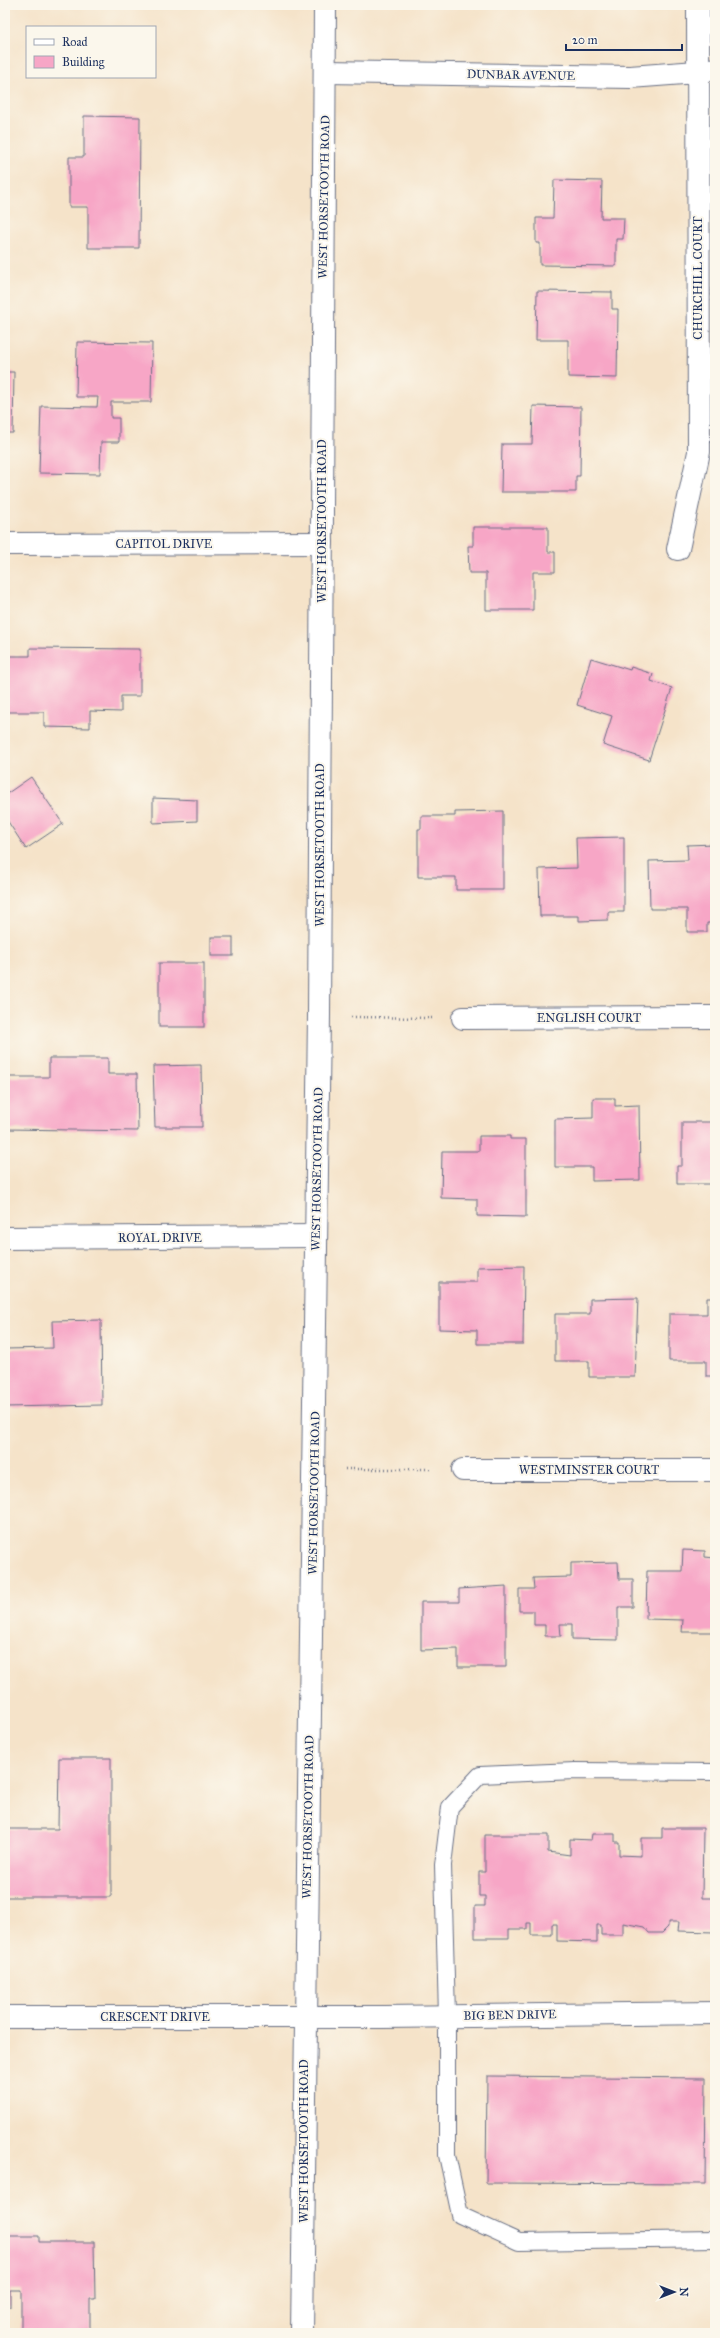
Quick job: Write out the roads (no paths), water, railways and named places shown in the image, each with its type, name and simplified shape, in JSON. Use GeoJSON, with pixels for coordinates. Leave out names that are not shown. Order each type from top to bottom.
{"type":"FeatureCollection","features":[{"type":"Feature","properties":{"kind":"street","name":"WEST HORSETOOTH ROAD"},"geometry":{"type":"LineString","coordinates":[[302,2333],[319,1015],[326,72],[325,5]]}},
{"type":"Feature","properties":{"kind":"street","name":"CHURCHILL COURT"},"geometry":{"type":"LineString","coordinates":[[678,549],[699,452],[706,71],[698,5]]}},
{"type":"Feature","properties":{"kind":"street","name":"DUNBAR AVENUE"},"geometry":{"type":"LineString","coordinates":[[326,72],[630,77],[706,71]]}},
{"type":"Feature","properties":{"kind":"street","name":"CAPITOL DRIVE"},"geometry":{"type":"LineString","coordinates":[[5,544],[322,543]]}},
{"type":"Feature","properties":{"kind":"street","name":"ENGLISH COURT"},"geometry":{"type":"LineString","coordinates":[[463,1018],[715,1017]]}},
{"type":"Feature","properties":{"kind":"street","name":"ROYAL DRIVE"},"geometry":{"type":"LineString","coordinates":[[5,1238],[316,1236]]}},
{"type":"Feature","properties":{"kind":"street","name":"WESTMINSTER COURT"},"geometry":{"type":"LineString","coordinates":[[463,1470],[715,1470]]}},
{"type":"Feature","properties":{"kind":"street","name":"BIG BEN DRIVE"},"geometry":{"type":"LineString","coordinates":[[305,2016],[715,2013]]}},
{"type":"Feature","properties":{"kind":"street","name":"CRESCENT DRIVE"},"geometry":{"type":"LineString","coordinates":[[5,2017],[305,2016]]}},
{"type":"Feature","properties":{"kind":"lane"},"geometry":{"type":"LineString","coordinates":[[715,1772],[575,1771],[480,1775],[450,1807],[443,1865],[447,2016],[447,2155],[460,2215],[519,2242],[715,2239]]}}]}
